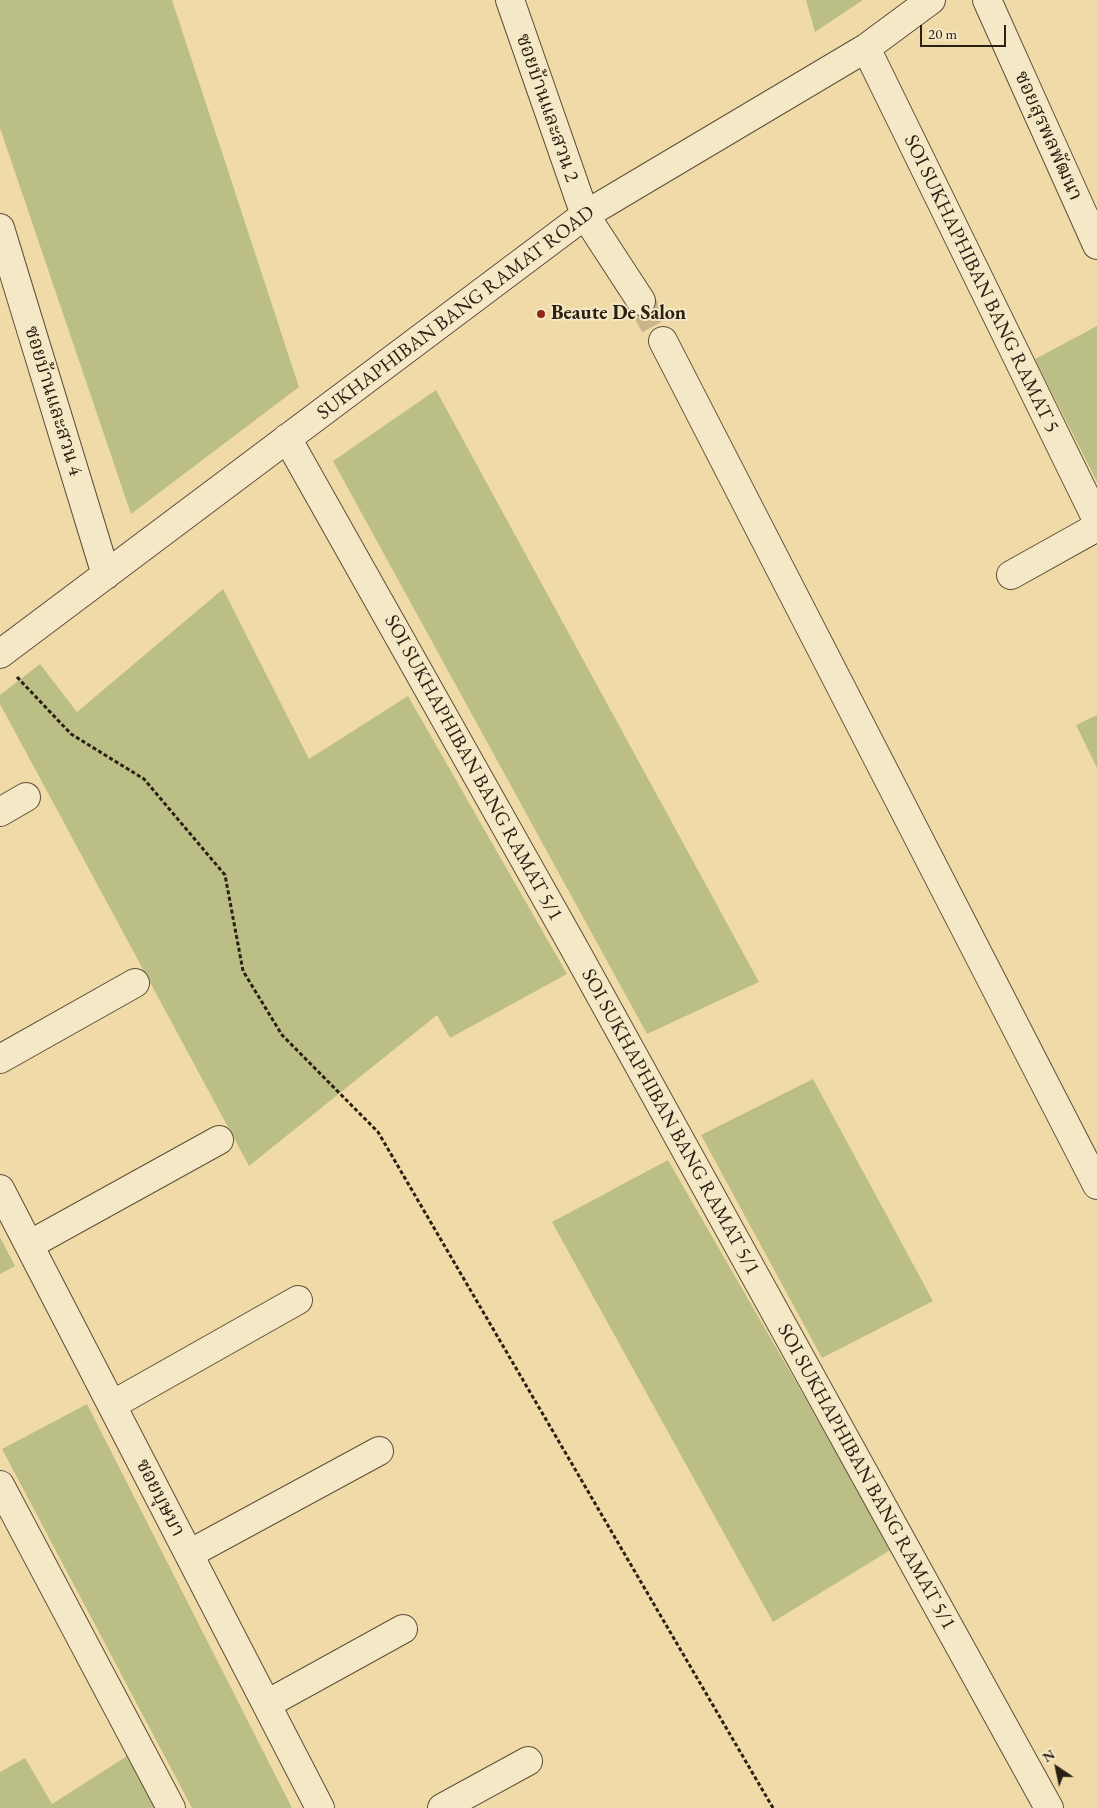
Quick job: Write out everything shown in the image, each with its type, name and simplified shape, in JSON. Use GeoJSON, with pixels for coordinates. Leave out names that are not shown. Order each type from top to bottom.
{"type":"FeatureCollection","features":[{"type":"Feature","properties":{"kind":"street","name":"ซอยบ้านและสวน 2"},"geometry":{"type":"LineString","coordinates":[[510,0],[585,215],[641,301]]}},
{"type":"Feature","properties":{"kind":"street","name":"SUKHAPHIBAN BANG RAMAT ROAD"},"geometry":{"type":"LineString","coordinates":[[5,662],[106,575],[585,215],[866,48],[931,0]]}},
{"type":"Feature","properties":{"kind":"street","name":"ซอยสุรพลพัฒนา"},"geometry":{"type":"LineString","coordinates":[[987,0],[1097,244]]}},
{"type":"Feature","properties":{"kind":"street","name":"SOI SUKHAPHIBAN BANG RAMAT 5"},"geometry":{"type":"LineString","coordinates":[[866,48],[1097,520]]}},
{"type":"Feature","properties":{"kind":"street","name":"ซอยบ้านและสวน 4"},"geometry":{"type":"LineString","coordinates":[[0,228],[106,575]]}},
{"type":"Feature","properties":{"kind":"street"},"geometry":{"type":"LineString","coordinates":[[663,340],[1097,1185]]}},
{"type":"Feature","properties":{"kind":"street","name":"SOI SUKHAPHIBAN BANG RAMAT 5/1"},"geometry":{"type":"LineString","coordinates":[[287,438],[573,946],[1050,1808]]}},
{"type":"Feature","properties":{"kind":"street"},"geometry":{"type":"LineString","coordinates":[[1011,576],[1097,527]]}},
{"type":"Feature","properties":{"kind":"street"},"geometry":{"type":"LineString","coordinates":[[0,812],[26,797]]}},
{"type":"Feature","properties":{"kind":"street"},"geometry":{"type":"LineString","coordinates":[[0,1059],[135,983]]}},
{"type":"Feature","properties":{"kind":"street"},"geometry":{"type":"LineString","coordinates":[[29,1246],[219,1140]]}},
{"type":"Feature","properties":{"kind":"street","name":"ซอยบุษบา"},"geometry":{"type":"LineString","coordinates":[[0,1189],[320,1808]]}},
{"type":"Feature","properties":{"kind":"street"},"geometry":{"type":"LineString","coordinates":[[112,1405],[298,1300]]}},
{"type":"Feature","properties":{"kind":"street"},"geometry":{"type":"LineString","coordinates":[[189,1554],[379,1451]]}},
{"type":"Feature","properties":{"kind":"street"},"geometry":{"type":"LineString","coordinates":[[0,1485],[171,1808]]}},
{"type":"Feature","properties":{"kind":"street"},"geometry":{"type":"LineString","coordinates":[[267,1704],[403,1629]]}},
{"type":"Feature","properties":{"kind":"street"},"geometry":{"type":"LineString","coordinates":[[442,1808],[528,1761]]}},
{"type":"Feature","properties":{"kind":"path"},"geometry":{"type":"LineString","coordinates":[[5,662],[71,734],[144,779],[225,875],[243,971],[282,1035],[378,1132],[773,1808]]}},
{"type":"Feature","properties":{"kind":"green space"},"geometry":{"type":"Polygon","coordinates":[[[0,0],[172,0],[299,387],[131,514],[0,128],[0,0]]]}},
{"type":"Feature","properties":{"kind":"green space"},"geometry":{"type":"Polygon","coordinates":[[[806,0],[863,0],[815,32],[806,0]]]}},
{"type":"Feature","properties":{"kind":"green space"},"geometry":{"type":"Polygon","coordinates":[[[1097,326],[1097,482],[1035,359],[1097,326]]]}},
{"type":"Feature","properties":{"kind":"green space"},"geometry":{"type":"Polygon","coordinates":[[[436,390],[759,982],[647,1034],[333,461],[436,390]]]}},
{"type":"Feature","properties":{"kind":"green space"},"geometry":{"type":"Polygon","coordinates":[[[223,589],[309,759],[408,696],[567,974],[450,1038],[437,1015],[249,1166],[0,704],[0,695],[40,664],[77,712],[223,589]]]}},
{"type":"Feature","properties":{"kind":"green space"},"geometry":{"type":"Polygon","coordinates":[[[1097,715],[1097,768],[1076,725],[1097,715]]]}},
{"type":"Feature","properties":{"kind":"green space"},"geometry":{"type":"Polygon","coordinates":[[[813,1079],[933,1301],[822,1358],[701,1135],[813,1079]]]}},
{"type":"Feature","properties":{"kind":"green space"},"geometry":{"type":"Polygon","coordinates":[[[668,1160],[892,1549],[773,1622],[552,1222],[668,1160]]]}},
{"type":"Feature","properties":{"kind":"green space"},"geometry":{"type":"Polygon","coordinates":[[[0,1237],[15,1266],[0,1274],[0,1237]]]}},
{"type":"Feature","properties":{"kind":"green space"},"geometry":{"type":"Polygon","coordinates":[[[87,1404],[292,1808],[192,1808],[2,1449],[87,1404]]]}},
{"type":"Feature","properties":{"kind":"green space"},"geometry":{"type":"Polygon","coordinates":[[[127,1756],[155,1808],[0,1808],[0,1772],[25,1758],[52,1804],[127,1756]]]}},
{"type":"Feature","properties":{"kind":"tunnel"},"geometry":{"type":"LineString","coordinates":[[641,301],[663,341]]}},
{"type":"Feature","properties":{"kind":"place","name":"Beaute De Salon"},"geometry":{"type":"Point","coordinates":[541,314]}}]}
